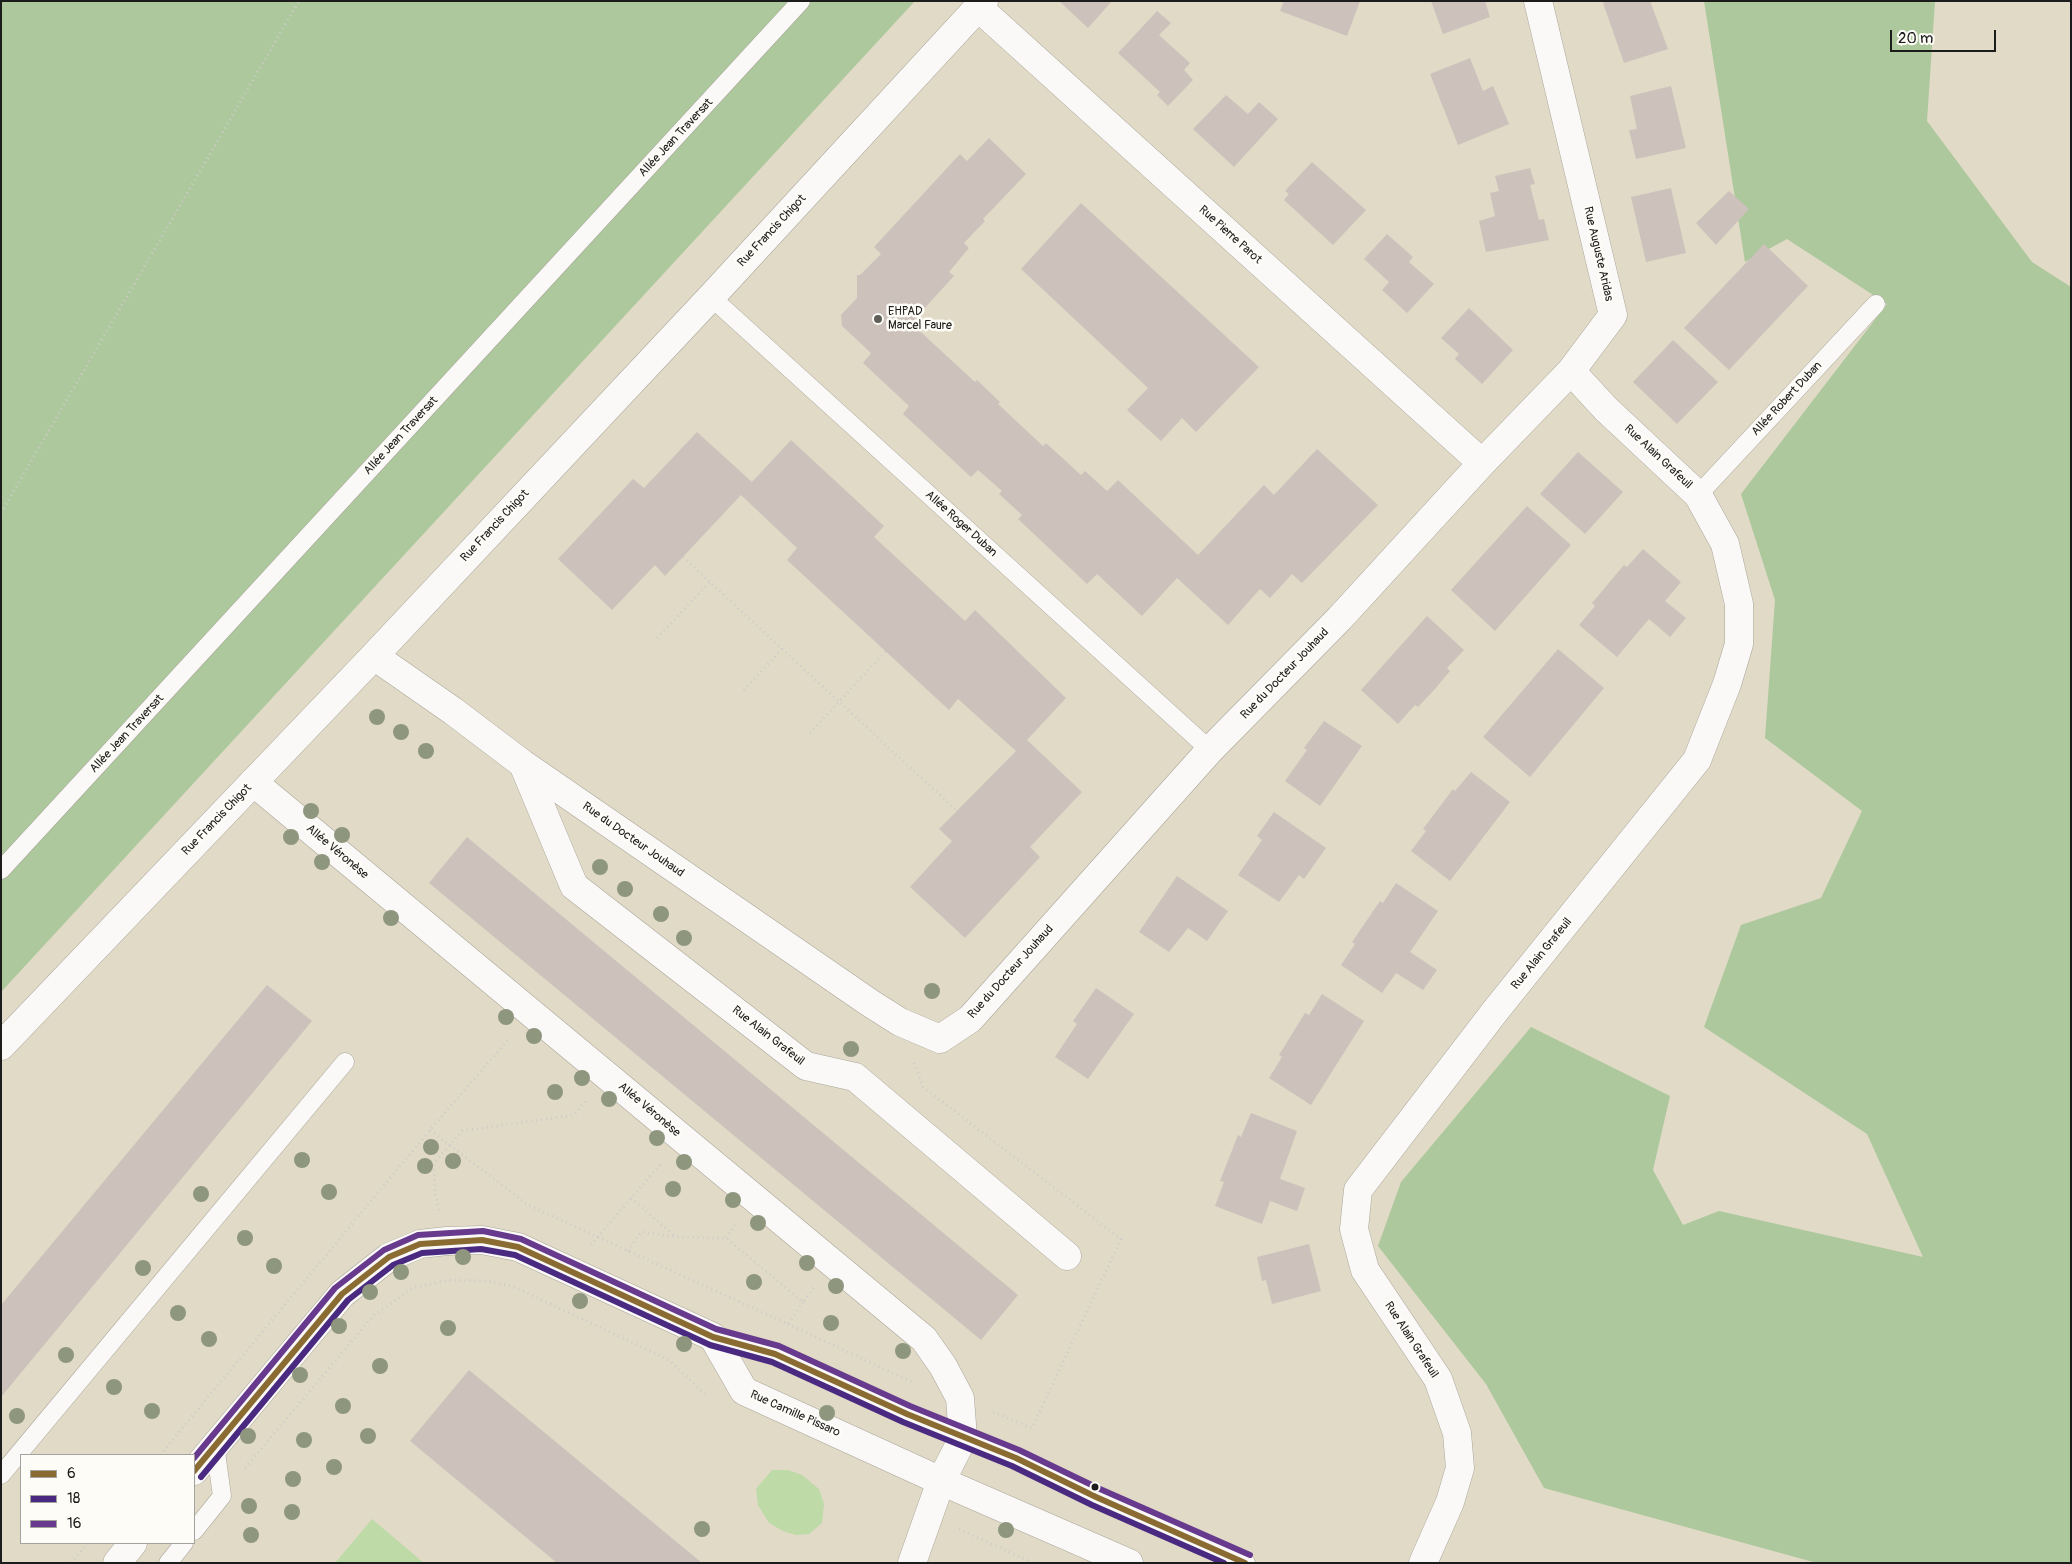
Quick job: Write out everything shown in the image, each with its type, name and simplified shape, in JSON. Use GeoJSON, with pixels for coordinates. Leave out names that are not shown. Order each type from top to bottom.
{"type":"FeatureCollection","features":[{"type":"Feature","properties":{"kind":"street","name":"Rue Auguste Aridas"},"geometry":{"type":"LineString","coordinates":[[1482,463],[1572,371],[1613,315],[1538,1]]}},
{"type":"Feature","properties":{"kind":"street","name":"Rue Francis Chigot"},"geometry":{"type":"LineString","coordinates":[[1,1046],[374,656],[711,297],[981,4]]}},
{"type":"Feature","properties":{"kind":"street","name":"Rue Pierre Parot"},"geometry":{"type":"LineString","coordinates":[[981,4],[1482,463]]}},
{"type":"Feature","properties":{"kind":"street","name":"Rue Alain Grafeuil"},"geometry":{"type":"LineString","coordinates":[[1423,1563],[1450,1502],[1460,1468],[1457,1433],[1438,1379],[1365,1270],[1354,1229],[1358,1190],[1496,1010],[1696,760],[1727,684],[1738,644],[1739,604],[1726,544],[1698,494],[1606,409],[1572,371]]}},
{"type":"Feature","properties":{"kind":"street","name":"Rue du Docteur Jouhaud"},"geometry":{"type":"LineString","coordinates":[[374,656],[453,711],[523,764],[900,1022],[940,1039],[970,1019],[1210,750],[1340,618],[1482,463]]}},
{"type":"Feature","properties":{"kind":"street","name":"Rue Alain Grafeuil"},"geometry":{"type":"LineString","coordinates":[[523,764],[574,886],[806,1066],[854,1077],[1068,1256]]}},
{"type":"Feature","properties":{"kind":"street","name":"Allée Véronèse"},"geometry":{"type":"LineString","coordinates":[[253,782],[924,1339],[943,1366],[960,1398],[963,1438]]}},
{"type":"Feature","properties":{"kind":"street"},"geometry":{"type":"LineString","coordinates":[[195,1470],[342,1294],[389,1257],[420,1244],[482,1240],[518,1247],[713,1337]]}},
{"type":"Feature","properties":{"kind":"street","name":"Rue Camille Pissaro"},"geometry":{"type":"LineString","coordinates":[[713,1337],[744,1391],[938,1493],[1130,1563]]}},
{"type":"Feature","properties":{"kind":"street"},"geometry":{"type":"LineString","coordinates":[[912,1563],[938,1493],[963,1438]]}},
{"type":"Feature","properties":{"kind":"street"},"geometry":{"type":"LineString","coordinates":[[116,1563],[132,1544]]}},
{"type":"Feature","properties":{"kind":"lane","name":"Allée Jean Traversat"},"geometry":{"type":"LineString","coordinates":[[1,870],[801,1]]}},
{"type":"Feature","properties":{"kind":"lane","name":"Allée Roger Duban"},"geometry":{"type":"LineString","coordinates":[[711,297],[1210,750]]}},
{"type":"Feature","properties":{"kind":"lane","name":"Allée Robert Duban"},"geometry":{"type":"LineString","coordinates":[[1698,494],[1876,304]]}},
{"type":"Feature","properties":{"kind":"lane"},"geometry":{"type":"LineString","coordinates":[[1,1475],[345,1062]]}},
{"type":"Feature","properties":{"kind":"lane"},"geometry":{"type":"LineString","coordinates":[[713,1337],[775,1354],[963,1438],[1016,1458],[1096,1497],[1246,1563]]}},
{"type":"Feature","properties":{"kind":"lane"},"geometry":{"type":"LineString","coordinates":[[195,1530],[222,1496],[215,1445]]}},
{"type":"Feature","properties":{"kind":"lane"},"geometry":{"type":"LineString","coordinates":[[168,1563],[183,1544]]}},
{"type":"Feature","properties":{"kind":"path"},"geometry":{"type":"LineString","coordinates":[[1,513],[299,1]]}},
{"type":"Feature","properties":{"kind":"path"},"geometry":{"type":"LineString","coordinates":[[683,557],[957,811]]}},
{"type":"Feature","properties":{"kind":"path"},"geometry":{"type":"LineString","coordinates":[[658,638],[710,582]]}},
{"type":"Feature","properties":{"kind":"path"},"geometry":{"type":"LineString","coordinates":[[744,690],[782,649]]}},
{"type":"Feature","properties":{"kind":"path"},"geometry":{"type":"LineString","coordinates":[[810,733],[886,651]]}},
{"type":"Feature","properties":{"kind":"path"},"geometry":{"type":"LineString","coordinates":[[161,1454],[430,1130],[532,1014]]}},
{"type":"Feature","properties":{"kind":"path"},"geometry":{"type":"LineString","coordinates":[[430,1130],[528,1205],[921,1386],[960,1398],[1032,1428],[1121,1239],[923,1087],[900,1022]]}},
{"type":"Feature","properties":{"kind":"path"},"geometry":{"type":"LineString","coordinates":[[447,1241],[435,1194],[434,1163],[462,1131],[574,1115],[608,1076]]}},
{"type":"Feature","properties":{"kind":"path"},"geometry":{"type":"LineString","coordinates":[[547,1303],[569,1270],[682,1138]]}},
{"type":"Feature","properties":{"kind":"path"},"geometry":{"type":"LineString","coordinates":[[631,1198],[676,1237]]}},
{"type":"Feature","properties":{"kind":"path"},"geometry":{"type":"LineString","coordinates":[[628,1252],[641,1232],[676,1237],[726,1238],[802,1302]]}},
{"type":"Feature","properties":{"kind":"path"},"geometry":{"type":"LineString","coordinates":[[788,1324],[802,1302],[832,1263]]}},
{"type":"Feature","properties":{"kind":"path"},"geometry":{"type":"LineString","coordinates":[[222,1496],[374,1315],[413,1288],[449,1280],[485,1281],[512,1286],[669,1360],[710,1398]]}},
{"type":"Feature","properties":{"kind":"path"},"geometry":{"type":"LineString","coordinates":[[938,1493],[958,1529],[1033,1563]]}},
{"type":"Feature","properties":{"kind":"path"},"geometry":{"type":"LineString","coordinates":[[71,1563],[87,1544]]}},
{"type":"Feature","properties":{"kind":"green space"},"geometry":{"type":"Polygon","coordinates":[[[1,1],[915,1],[1,992],[1,1]]]}},
{"type":"Feature","properties":{"kind":"green space"},"geometry":{"type":"Polygon","coordinates":[[[1704,1],[1935,1],[1927,121],[2032,262],[2071,287],[2071,1563],[1817,1563],[1544,1488],[1486,1384],[1378,1246],[1401,1182],[1531,1027],[1670,1096],[1653,1170],[1683,1225],[1719,1211],[1923,1257],[1867,1134],[1704,1027],[1741,925],[1821,898],[1862,811],[1765,738],[1775,600],[1741,494],[1887,304],[1787,239],[1745,262],[1704,1]]]}},
{"type":"Feature","properties":{"kind":"green space"},"geometry":{"type":"Polygon","coordinates":[[[772,1470],[788,1470],[802,1475],[819,1489],[824,1504],[822,1523],[809,1534],[796,1535],[783,1531],[769,1523],[758,1505],[756,1489],[772,1470]]]}},
{"type":"Feature","properties":{"kind":"green space"},"geometry":{"type":"Polygon","coordinates":[[[372,1519],[424,1563],[335,1563],[372,1519]]]}},
{"type":"Feature","properties":{"kind":"building"},"geometry":{"type":"Polygon","coordinates":[[[1059,1],[1112,1],[1088,28],[1059,1]]]}},
{"type":"Feature","properties":{"kind":"building"},"geometry":{"type":"Polygon","coordinates":[[[1284,1],[1360,1],[1347,36],[1280,11],[1284,1]]]}},
{"type":"Feature","properties":{"kind":"building"},"geometry":{"type":"Polygon","coordinates":[[[1431,1],[1485,1],[1490,17],[1443,34],[1431,1]]]}},
{"type":"Feature","properties":{"kind":"building"},"geometry":{"type":"Polygon","coordinates":[[[1607,1],[1650,1],[1668,49],[1624,63],[1603,3],[1607,1]]]}},
{"type":"Feature","properties":{"kind":"building"},"geometry":{"type":"Polygon","coordinates":[[[1157,11],[1171,23],[1159,35],[1190,63],[1184,70],[1193,80],[1168,106],[1157,95],[1160,92],[1118,53],[1157,11]]]}},
{"type":"Feature","properties":{"kind":"building"},"geometry":{"type":"Polygon","coordinates":[[[1470,58],[1483,91],[1493,86],[1509,124],[1458,145],[1430,74],[1470,58]]]}},
{"type":"Feature","properties":{"kind":"building"},"geometry":{"type":"Polygon","coordinates":[[[1671,86],[1686,148],[1636,159],[1629,130],[1637,129],[1630,96],[1671,86]]]}},
{"type":"Feature","properties":{"kind":"building"},"geometry":{"type":"Polygon","coordinates":[[[1226,95],[1248,114],[1259,102],[1278,119],[1234,167],[1193,129],[1226,95]]]}},
{"type":"Feature","properties":{"kind":"building"},"geometry":{"type":"Polygon","coordinates":[[[989,138],[1026,174],[983,219],[985,221],[964,243],[969,248],[949,272],[954,276],[911,323],[975,382],[977,380],[1000,402],[998,404],[1043,446],[1046,443],[1081,475],[1085,471],[1107,491],[1118,480],[1198,555],[1264,485],[1274,495],[1317,449],[1378,505],[1302,583],[1292,574],[1270,598],[1260,589],[1228,625],[1177,578],[1142,616],[1097,574],[1087,584],[1018,519],[1022,515],[999,494],[1002,491],[978,470],[971,477],[903,414],[909,406],[863,363],[871,353],[842,326],[841,315],[857,298],[857,275],[860,275],[881,254],[874,247],[960,154],[967,161],[989,138]]]}},
{"type":"Feature","properties":{"kind":"building"},"geometry":{"type":"Polygon","coordinates":[[[1312,162],[1366,210],[1333,245],[1284,200],[1289,194],[1285,191],[1312,162]]]}},
{"type":"Feature","properties":{"kind":"building"},"geometry":{"type":"Polygon","coordinates":[[[1530,168],[1535,184],[1530,185],[1539,220],[1544,219],[1549,240],[1486,252],[1479,221],[1495,216],[1490,193],[1499,191],[1495,176],[1530,168]]]}},
{"type":"Feature","properties":{"kind":"building"},"geometry":{"type":"Polygon","coordinates":[[[1671,188],[1686,253],[1646,262],[1631,197],[1671,188]]]}},
{"type":"Feature","properties":{"kind":"building"},"geometry":{"type":"Polygon","coordinates":[[[1729,191],[1749,209],[1716,245],[1696,223],[1729,191]]]}},
{"type":"Feature","properties":{"kind":"building"},"geometry":{"type":"Polygon","coordinates":[[[1081,203],[1259,367],[1196,432],[1182,418],[1161,441],[1127,410],[1148,388],[1021,269],[1081,203]]]}},
{"type":"Feature","properties":{"kind":"building"},"geometry":{"type":"Polygon","coordinates":[[[1387,234],[1413,257],[1409,262],[1434,284],[1407,313],[1382,290],[1389,282],[1364,259],[1387,234]]]}},
{"type":"Feature","properties":{"kind":"building"},"geometry":{"type":"Polygon","coordinates":[[[1764,244],[1808,286],[1729,370],[1684,328],[1764,244]]]}},
{"type":"Feature","properties":{"kind":"building"},"geometry":{"type":"Polygon","coordinates":[[[1469,308],[1513,350],[1482,384],[1455,359],[1459,354],[1441,338],[1469,308]]]}},
{"type":"Feature","properties":{"kind":"building"},"geometry":{"type":"Polygon","coordinates":[[[1673,340],[1718,382],[1677,424],[1633,382],[1673,340]]]}},
{"type":"Feature","properties":{"kind":"building"},"geometry":{"type":"Polygon","coordinates":[[[697,432],[752,482],[791,440],[884,526],[874,537],[965,621],[975,610],[1066,698],[1027,740],[1082,792],[1030,847],[1040,857],[965,938],[910,887],[952,841],[939,829],[1016,751],[958,699],[949,710],[787,560],[797,548],[741,495],[665,576],[655,565],[612,610],[558,559],[633,479],[644,488],[697,432]]]}},
{"type":"Feature","properties":{"kind":"building"},"geometry":{"type":"Polygon","coordinates":[[[1578,452],[1623,492],[1585,534],[1540,494],[1578,452]]]}},
{"type":"Feature","properties":{"kind":"building"},"geometry":{"type":"Polygon","coordinates":[[[1527,506],[1571,545],[1495,631],[1451,590],[1527,506]]]}},
{"type":"Feature","properties":{"kind":"building"},"geometry":{"type":"Polygon","coordinates":[[[1643,549],[1681,582],[1665,601],[1686,618],[1670,637],[1649,619],[1617,657],[1579,625],[1595,606],[1592,603],[1624,565],[1627,567],[1643,549]]]}},
{"type":"Feature","properties":{"kind":"building"},"geometry":{"type":"Polygon","coordinates":[[[1427,616],[1464,650],[1447,668],[1450,671],[1434,690],[1418,707],[1415,705],[1398,724],[1361,690],[1427,616]]]}},
{"type":"Feature","properties":{"kind":"building"},"geometry":{"type":"Polygon","coordinates":[[[1558,649],[1604,688],[1530,777],[1483,737],[1558,649]]]}},
{"type":"Feature","properties":{"kind":"building"},"geometry":{"type":"Polygon","coordinates":[[[1324,721],[1362,746],[1320,806],[1285,781],[1307,750],[1304,748],[1324,721]]]}},
{"type":"Feature","properties":{"kind":"building"},"geometry":{"type":"Polygon","coordinates":[[[1471,772],[1510,802],[1450,881],[1411,851],[1426,831],[1423,829],[1453,789],[1455,791],[1471,772]]]}},
{"type":"Feature","properties":{"kind":"building"},"geometry":{"type":"Polygon","coordinates":[[[1274,812],[1326,848],[1304,879],[1299,875],[1279,902],[1238,875],[1262,840],[1257,836],[1274,812]]]}},
{"type":"Feature","properties":{"kind":"building"},"geometry":{"type":"Polygon","coordinates":[[[467,837],[1018,1295],[981,1340],[429,883],[467,837]]]}},
{"type":"Feature","properties":{"kind":"building"},"geometry":{"type":"Polygon","coordinates":[[[1177,876],[1228,911],[1207,941],[1188,928],[1169,952],[1139,932],[1177,876]]]}},
{"type":"Feature","properties":{"kind":"building"},"geometry":{"type":"Polygon","coordinates":[[[1396,883],[1438,911],[1410,952],[1437,970],[1423,990],[1396,973],[1382,993],[1341,965],[1355,944],[1352,942],[1380,901],[1383,903],[1396,883]]]}},
{"type":"Feature","properties":{"kind":"building"},"geometry":{"type":"Polygon","coordinates":[[[267,985],[312,1021],[1,1397],[1,1305],[267,985]]]}},
{"type":"Feature","properties":{"kind":"building"},"geometry":{"type":"Polygon","coordinates":[[[1096,988],[1134,1014],[1088,1079],[1055,1057],[1077,1024],[1073,1021],[1096,988]]]}},
{"type":"Feature","properties":{"kind":"building"},"geometry":{"type":"Polygon","coordinates":[[[1322,994],[1364,1021],[1311,1105],[1269,1078],[1282,1057],[1279,1055],[1305,1013],[1309,1015],[1322,994]]]}},
{"type":"Feature","properties":{"kind":"building"},"geometry":{"type":"Polygon","coordinates":[[[1251,1113],[1297,1131],[1280,1179],[1305,1188],[1297,1211],[1270,1201],[1262,1224],[1215,1206],[1224,1182],[1220,1181],[1238,1135],[1241,1137],[1251,1113]]]}},
{"type":"Feature","properties":{"kind":"building"},"geometry":{"type":"Polygon","coordinates":[[[1309,1244],[1321,1291],[1272,1304],[1266,1280],[1262,1281],[1257,1257],[1309,1244]]]}},
{"type":"Feature","properties":{"kind":"building"},"geometry":{"type":"Polygon","coordinates":[[[469,1370],[702,1563],[557,1563],[410,1441],[469,1370]]]}},
{"type":"Feature","properties":{"kind":"transit line","name":"16"},"geometry":{"type":"LineString","coordinates":[[195,1457],[335,1288],[384,1250],[418,1235],[483,1231],[521,1239],[716,1329],[779,1346],[910,1406],[1019,1450],[1100,1489],[1250,1555]]}},
{"type":"Feature","properties":{"kind":"transit line","name":"6"},"geometry":{"type":"LineString","coordinates":[[195,1470],[342,1294],[389,1257],[420,1244],[482,1240],[518,1247],[713,1337],[775,1354],[907,1414],[1016,1458],[1096,1497],[1245,1563]]}},
{"type":"Feature","properties":{"kind":"transit line","name":"18"},"geometry":{"type":"LineString","coordinates":[[201,1477],[348,1300],[393,1265],[422,1253],[481,1249],[515,1255],[710,1345],[772,1362],[903,1422],[1012,1466],[1092,1505],[1224,1563]]}},
{"type":"Feature","properties":{"kind":"place","name":"EHPAD Marcel Faure"},"geometry":{"type":"Point","coordinates":[878,319]}}]}
